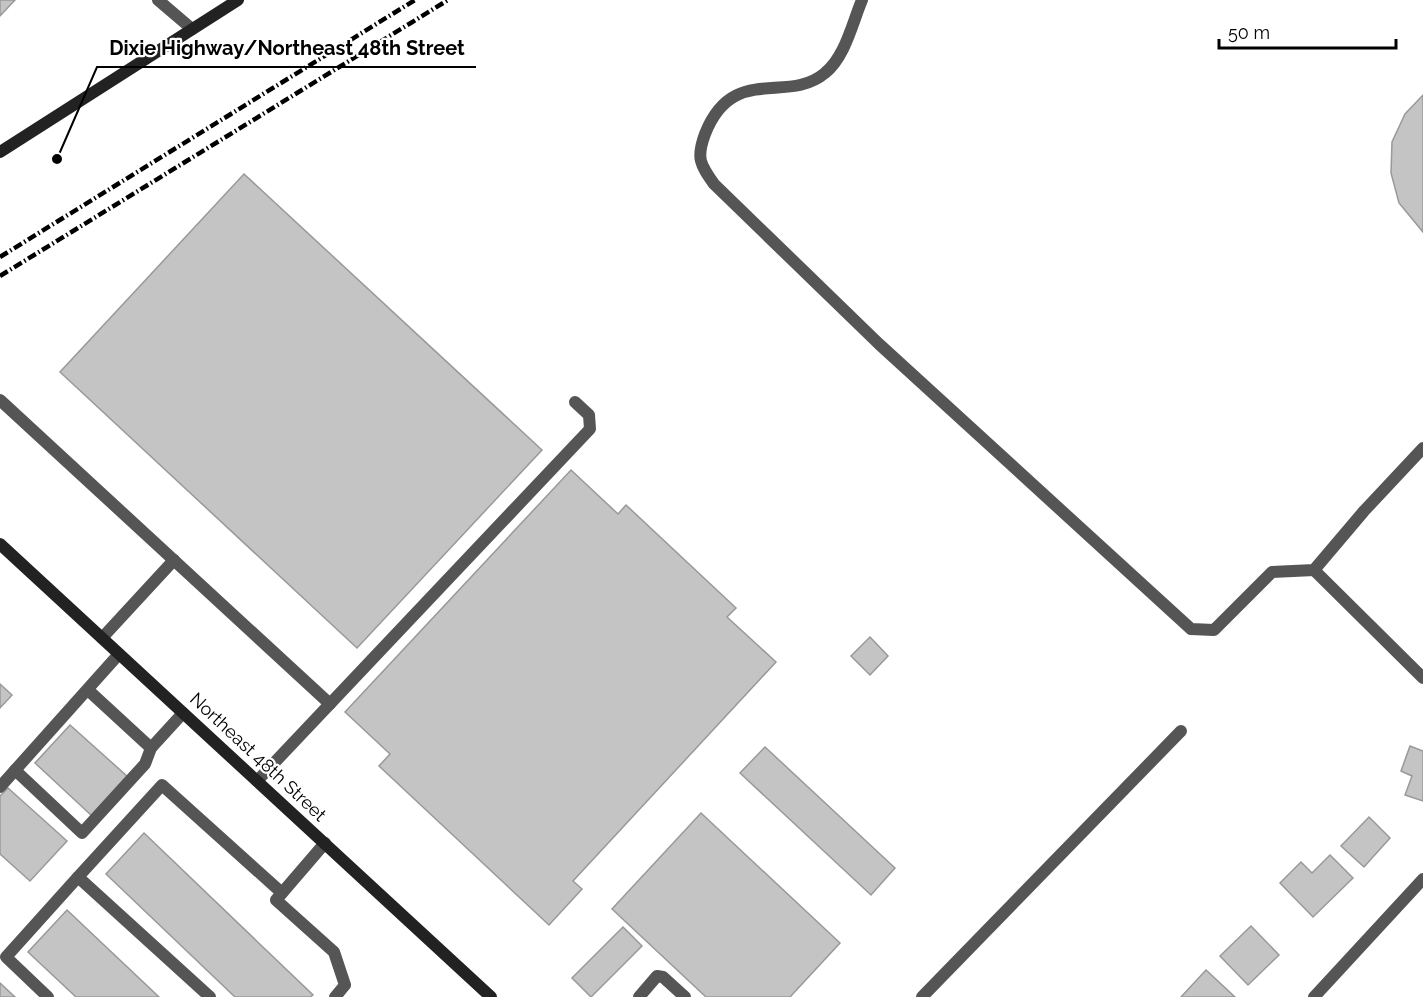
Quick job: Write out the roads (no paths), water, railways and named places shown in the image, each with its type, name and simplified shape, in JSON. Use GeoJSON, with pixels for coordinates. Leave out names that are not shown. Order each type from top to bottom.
{"type":"FeatureCollection","features":[{"type":"Feature","properties":{"kind":"street"},"geometry":{"type":"LineString","coordinates":[[158,0],[192,29]]}},
{"type":"Feature","properties":{"kind":"street"},"geometry":{"type":"LineString","coordinates":[[0,152],[238,0]]}},
{"type":"Feature","properties":{"kind":"street"},"geometry":{"type":"LineString","coordinates":[[862,0],[836,62],[825,73],[811,83],[753,89],[734,97],[719,108],[709,124],[701,145],[700,163],[714,184],[879,344],[1191,629],[1214,630],[1272,572],[1314,570],[1364,511],[1423,448]]}},
{"type":"Feature","properties":{"kind":"street"},"geometry":{"type":"LineString","coordinates":[[0,400],[330,704]]}},
{"type":"Feature","properties":{"kind":"street"},"geometry":{"type":"LineString","coordinates":[[258,781],[590,429],[589,415],[575,402]]}},
{"type":"Feature","properties":{"kind":"street","name":"Northeast 48th Street"},"geometry":{"type":"LineString","coordinates":[[0,544],[491,997]]}},
{"type":"Feature","properties":{"kind":"street"},"geometry":{"type":"LineString","coordinates":[[102,638],[174,560]]}},
{"type":"Feature","properties":{"kind":"street"},"geometry":{"type":"LineString","coordinates":[[1314,570],[1423,678]]}},
{"type":"Feature","properties":{"kind":"street"},"geometry":{"type":"LineString","coordinates":[[0,787],[119,654]]}},
{"type":"Feature","properties":{"kind":"street"},"geometry":{"type":"LineString","coordinates":[[88,690],[151,748]]}},
{"type":"Feature","properties":{"kind":"street"},"geometry":{"type":"LineString","coordinates":[[15,770],[82,833],[145,764],[151,748],[183,713]]}},
{"type":"Feature","properties":{"kind":"street"},"geometry":{"type":"LineString","coordinates":[[922,997],[1181,731]]}},
{"type":"Feature","properties":{"kind":"street"},"geometry":{"type":"LineString","coordinates":[[48,997],[6,957],[162,785],[282,893]]}},
{"type":"Feature","properties":{"kind":"street"},"geometry":{"type":"LineString","coordinates":[[325,843],[276,900],[334,952],[345,985],[335,997]]}},
{"type":"Feature","properties":{"kind":"street"},"geometry":{"type":"LineString","coordinates":[[78,877],[210,997]]}},
{"type":"Feature","properties":{"kind":"street"},"geometry":{"type":"LineString","coordinates":[[1314,997],[1423,879]]}},
{"type":"Feature","properties":{"kind":"street"},"geometry":{"type":"LineString","coordinates":[[639,997],[657,976],[663,977],[685,997]]}},
{"type":"Feature","properties":{"kind":"railway"},"geometry":{"type":"LineString","coordinates":[[0,257],[415,0]]}},
{"type":"Feature","properties":{"kind":"railway"},"geometry":{"type":"LineString","coordinates":[[0,276],[448,0]]}},
{"type":"Feature","properties":{"kind":"place","name":"Dixie Highway/Northeast 48th Street"},"geometry":{"type":"Point","coordinates":[57,159]}}]}
